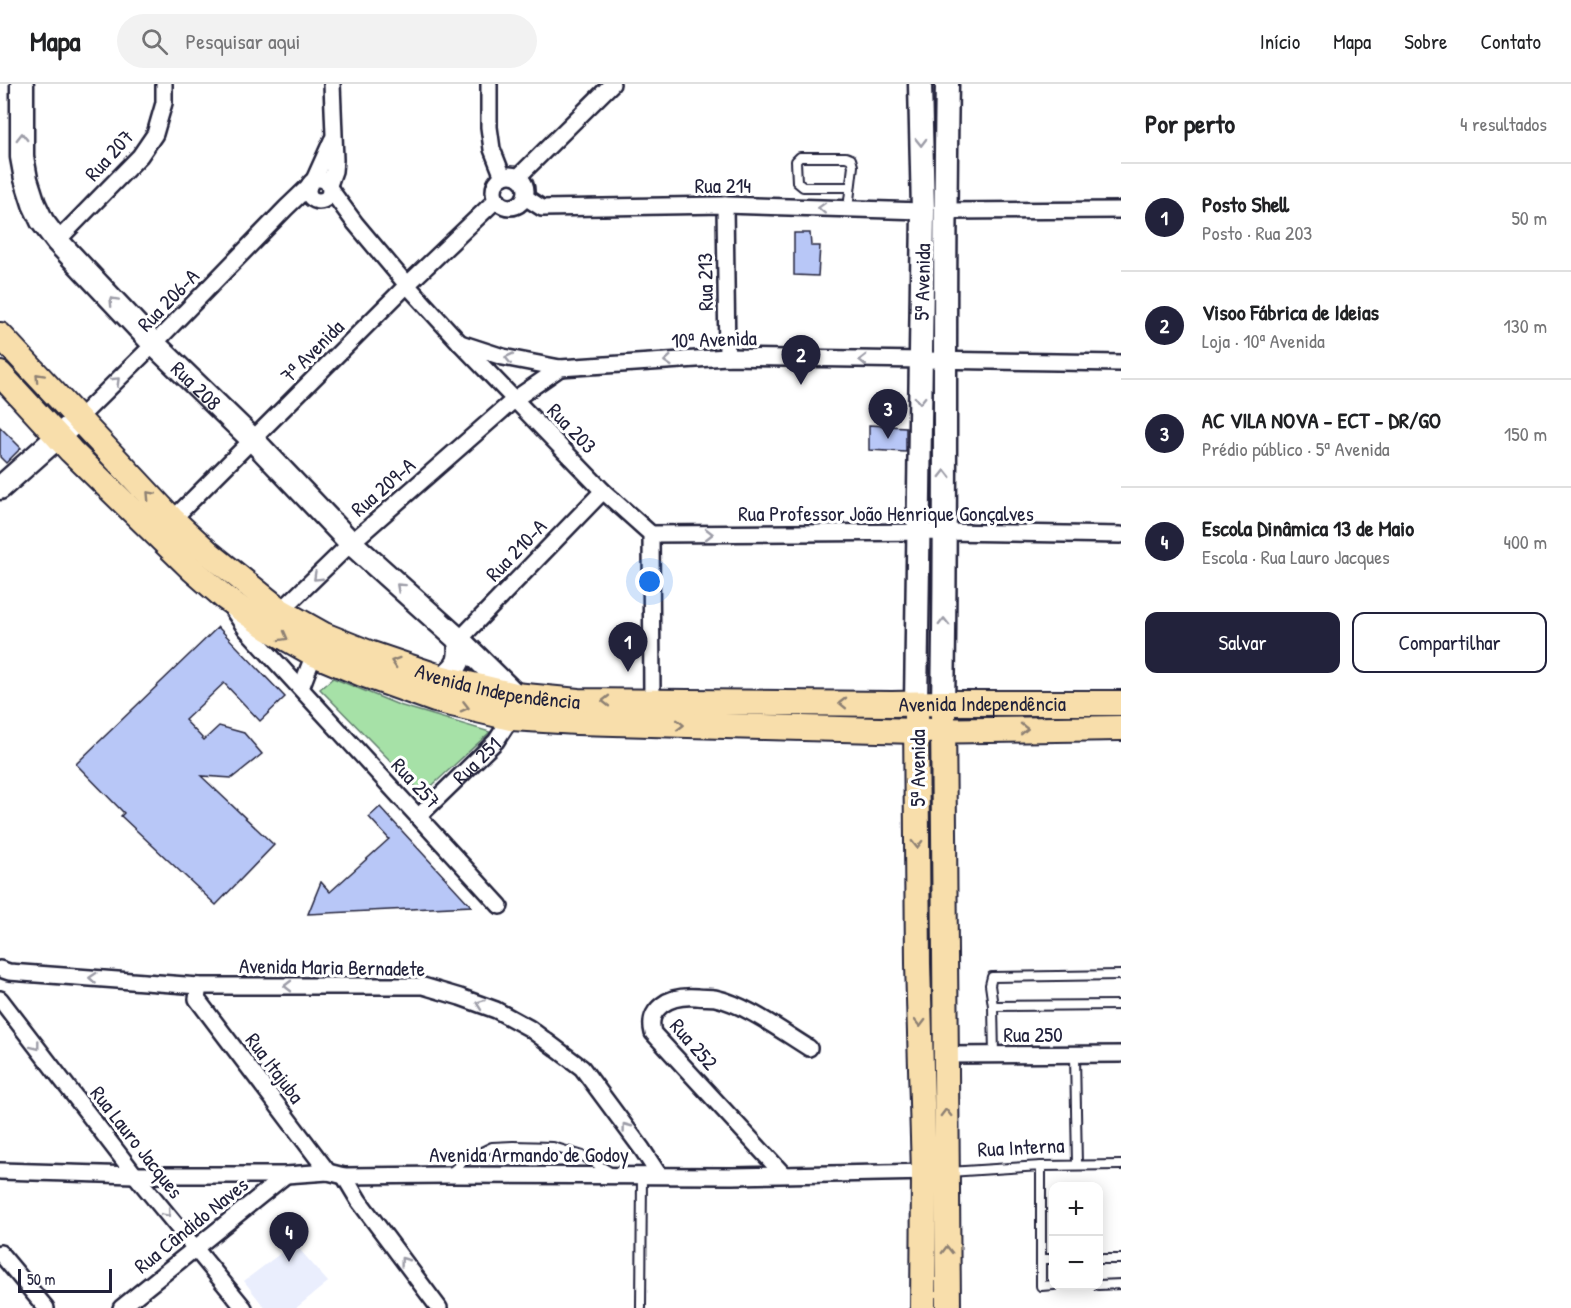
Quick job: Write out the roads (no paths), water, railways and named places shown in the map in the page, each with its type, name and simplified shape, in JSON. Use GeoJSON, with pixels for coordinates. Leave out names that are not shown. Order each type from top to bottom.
{"type":"FeatureCollection","features":[{"type":"Feature","properties":{"kind":"main road","name":"Rua 208"},"geometry":{"type":"LineString","coordinates":[[22,84],[22,157],[26,179],[42,221],[57,241],[154,344],[253,440],[351,543],[459,640],[513,707]]}},
{"type":"Feature","properties":{"kind":"main road","name":"5ª Avenida"},"geometry":{"type":"LineString","coordinates":[[920,84],[933,211],[945,259],[946,361],[943,703],[945,1055],[923,1308]]}},
{"type":"Feature","properties":{"kind":"main road","name":"5ª Avenida"},"geometry":{"type":"LineString","coordinates":[[947,84],[933,211],[921,361],[916,731],[918,964],[948,1308]]}},
{"type":"Feature","properties":{"kind":"main road","name":"Avenida Independência"},"geometry":{"type":"LineString","coordinates":[[0,335],[78,419],[165,527]]}},
{"type":"Feature","properties":{"kind":"main road","name":"Avenida Independência"},"geometry":{"type":"LineString","coordinates":[[0,374],[59,438],[165,527],[202,562],[324,635],[443,678],[513,707],[578,701],[651,700],[916,704],[1121,703]]}},
{"type":"Feature","properties":{"kind":"main road"},"geometry":{"type":"LineString","coordinates":[[0,488],[78,419]]}},
{"type":"Feature","properties":{"kind":"main road","name":"Avenida Independência"},"geometry":{"type":"LineString","coordinates":[[202,562],[224,597],[268,628],[314,654],[435,700],[513,707],[577,722],[916,731],[1121,728]]}},
{"type":"Feature","properties":{"kind":"main road"},"geometry":{"type":"LineString","coordinates":[[443,678],[454,669],[461,658],[459,640]]}},
{"type":"Feature","properties":{"kind":"street","name":"Rua 207"},"geometry":{"type":"LineString","coordinates":[[57,241],[140,156],[155,134],[164,103],[164,84]]}},
{"type":"Feature","properties":{"kind":"street"},"geometry":{"type":"LineString","coordinates":[[319,190],[334,171],[332,84]]}},
{"type":"Feature","properties":{"kind":"street"},"geometry":{"type":"LineString","coordinates":[[489,84],[489,127],[492,149],[511,177],[523,181],[525,186],[525,197],[519,204],[509,207],[496,199],[496,184],[511,177],[612,84]]}},
{"type":"Feature","properties":{"kind":"street","name":"Rua 206-A"},"geometry":{"type":"LineString","coordinates":[[78,419],[286,208],[319,190]]}},
{"type":"Feature","properties":{"kind":"street","name":"Rua 203"},"geometry":{"type":"LineString","coordinates":[[319,190],[355,223],[407,285],[515,399],[603,490],[651,534]]}},
{"type":"Feature","properties":{"kind":"street","name":"Rua 214"},"geometry":{"type":"LineString","coordinates":[[525,197],[542,208],[724,205],[933,211],[1121,210]]}},
{"type":"Feature","properties":{"kind":"street","name":"7ª Avenida"},"geometry":{"type":"LineString","coordinates":[[165,527],[496,199]]}},
{"type":"Feature","properties":{"kind":"street","name":"Rua 213"},"geometry":{"type":"LineString","coordinates":[[724,205],[727,357]]}},
{"type":"Feature","properties":{"kind":"street","name":"10ª Avenida"},"geometry":{"type":"LineString","coordinates":[[460,342],[503,357],[560,368],[727,357],[1121,363]]}},
{"type":"Feature","properties":{"kind":"street"},"geometry":{"type":"LineString","coordinates":[[515,399],[560,368]]}},
{"type":"Feature","properties":{"kind":"street","name":"Rua 209-A"},"geometry":{"type":"LineString","coordinates":[[281,611],[351,543],[515,399]]}},
{"type":"Feature","properties":{"kind":"street","name":"Rua 210-A"},"geometry":{"type":"LineString","coordinates":[[459,640],[603,490]]}},
{"type":"Feature","properties":{"kind":"street","name":"Rua Professor João Henrique Gonçalves"},"geometry":{"type":"LineString","coordinates":[[651,534],[944,532],[1121,534]]}},
{"type":"Feature","properties":{"kind":"street"},"geometry":{"type":"LineString","coordinates":[[651,534],[651,700]]}},
{"type":"Feature","properties":{"kind":"street","name":"Rua 257"},"geometry":{"type":"LineString","coordinates":[[224,597],[246,629],[500,906]]}},
{"type":"Feature","properties":{"kind":"street"},"geometry":{"type":"LineString","coordinates":[[301,688],[314,654]]}},
{"type":"Feature","properties":{"kind":"street","name":"Rua 251"},"geometry":{"type":"LineString","coordinates":[[419,816],[496,741],[513,707]]}},
{"type":"Feature","properties":{"kind":"street","name":"Avenida Maria Bernadete"},"geometry":{"type":"LineString","coordinates":[[0,969],[9,972],[199,986],[423,986],[496,1010],[529,1029],[582,1068],[659,1175]]}},
{"type":"Feature","properties":{"kind":"street","name":"Rua Itajuba"},"geometry":{"type":"LineString","coordinates":[[199,986],[197,999],[328,1172]]}},
{"type":"Feature","properties":{"kind":"street","name":"Rua 252"},"geometry":{"type":"LineString","coordinates":[[783,1174],[653,1033],[650,1024],[661,1005],[672,999],[716,998],[741,1007],[809,1048]]}},
{"type":"Feature","properties":{"kind":"street","name":"Rua Lauro Jacques"},"geometry":{"type":"LineString","coordinates":[[0,999],[135,1175],[244,1308]]}},
{"type":"Feature","properties":{"kind":"street","name":"Rua 250"},"geometry":{"type":"LineString","coordinates":[[945,1055],[1121,1054]]}},
{"type":"Feature","properties":{"kind":"street","name":"Avenida Armando de Godoy"},"geometry":{"type":"LineString","coordinates":[[0,1171],[135,1175],[286,1175],[328,1172],[344,1176],[935,1172]]}},
{"type":"Feature","properties":{"kind":"street","name":"Rua Cândido Naves"},"geometry":{"type":"LineString","coordinates":[[121,1308],[286,1175]]}},
{"type":"Feature","properties":{"kind":"street"},"geometry":{"type":"LineString","coordinates":[[344,1176],[359,1202],[440,1308]]}},
{"type":"Feature","properties":{"kind":"street"},"geometry":{"type":"LineString","coordinates":[[0,1253],[46,1308]]}},
{"type":"Feature","properties":{"kind":"lane"},"geometry":{"type":"LineString","coordinates":[[848,209],[853,166],[851,159],[846,157],[800,157],[796,160],[797,182],[803,187],[850,187]]}},
{"type":"Feature","properties":{"kind":"lane"},"geometry":{"type":"LineString","coordinates":[[994,1055],[993,1006],[990,986],[992,977],[1121,975]]}},
{"type":"Feature","properties":{"kind":"lane"},"geometry":{"type":"LineString","coordinates":[[993,1006],[1121,1005]]}},
{"type":"Feature","properties":{"kind":"lane"},"geometry":{"type":"LineString","coordinates":[[1075,1055],[1077,1165]]}},
{"type":"Feature","properties":{"kind":"lane"},"geometry":{"type":"LineString","coordinates":[[449,1175],[465,1160],[492,1147],[513,1146],[553,1147],[583,1156],[615,1175]]}},
{"type":"Feature","properties":{"kind":"lane"},"geometry":{"type":"LineString","coordinates":[[1041,1166],[1041,1286],[1049,1286]]}},
{"type":"Feature","properties":{"kind":"lane","name":"Rua Interna"},"geometry":{"type":"LineString","coordinates":[[935,1172],[1041,1166],[1121,1166]]}},
{"type":"Feature","properties":{"kind":"lane"},"geometry":{"type":"LineString","coordinates":[[641,1308],[642,1175]]}},
{"type":"Feature","properties":{"kind":"lane"},"geometry":{"type":"LineString","coordinates":[[1041,1259],[1049,1259]]}},
{"type":"Feature","properties":{"kind":"lane"},"geometry":{"type":"LineString","coordinates":[[1103,1259],[1121,1259]]}},
{"type":"Feature","properties":{"kind":"lane"},"geometry":{"type":"LineString","coordinates":[[1103,1285],[1121,1284]]}},
{"type":"Feature","properties":{"kind":"place","name":"Visoo Fábrica de Ideias"},"geometry":{"type":"Point","coordinates":[801,385]}},
{"type":"Feature","properties":{"kind":"place","name":"AC VILA NOVA - ECT - DR/GO"},"geometry":{"type":"Point","coordinates":[888,439]}},
{"type":"Feature","properties":{"kind":"place","name":"Posto Shell"},"geometry":{"type":"Point","coordinates":[628,672]}},
{"type":"Feature","properties":{"kind":"place","name":"Escola Dinâmica 13 de Maio"},"geometry":{"type":"Point","coordinates":[289,1262]}}]}
